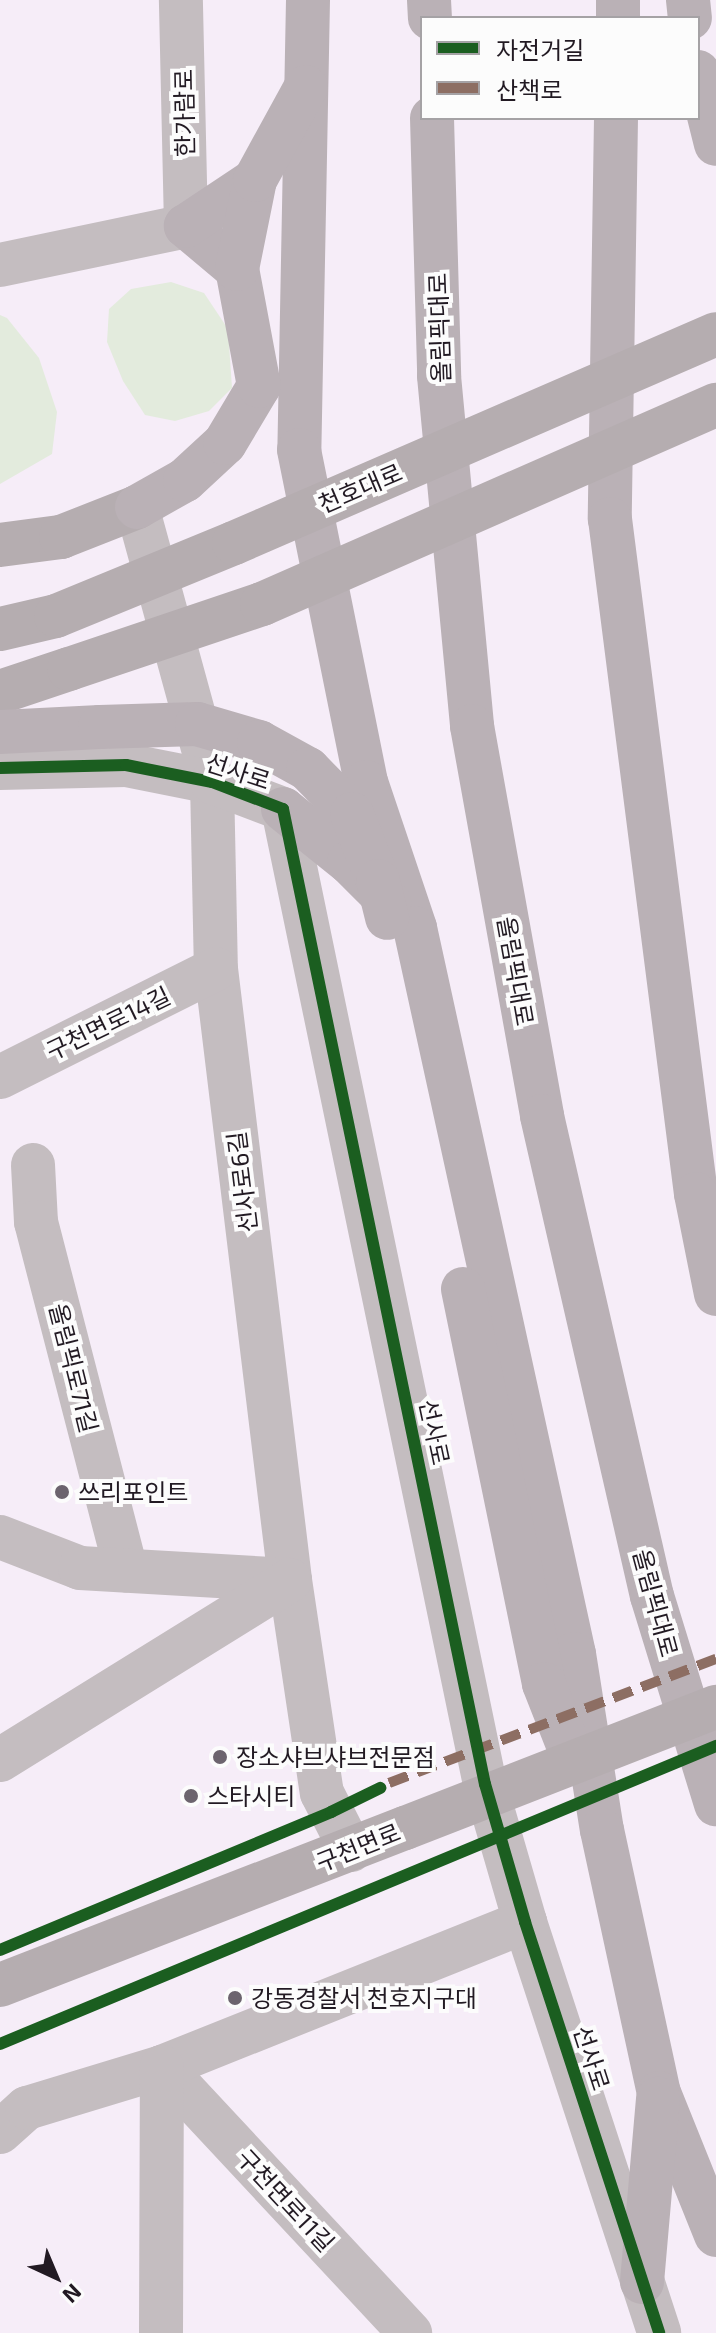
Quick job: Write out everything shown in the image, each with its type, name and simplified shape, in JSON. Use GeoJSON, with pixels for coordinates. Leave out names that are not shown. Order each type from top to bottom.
{"type":"FeatureCollection","features":[{"type":"Feature","properties":{"kind":"highway"},"geometry":{"type":"LineString","coordinates":[[308,0],[309,82],[299,450],[366,782],[401,923],[544,1684],[602,1830],[659,2093],[716,2235]]}},
{"type":"Feature","properties":{"kind":"highway"},"geometry":{"type":"LineString","coordinates":[[700,80],[716,144]]}},
{"type":"Feature","properties":{"kind":"highway"},"geometry":{"type":"LineString","coordinates":[[299,450],[259,386],[237,269],[255,180],[309,82]]}},
{"type":"Feature","properties":{"kind":"highway","name":"올림픽대로"},"geometry":{"type":"LineString","coordinates":[[432,120],[439,376],[472,726],[542,1116],[652,1596],[716,1804]]}},
{"type":"Feature","properties":{"kind":"highway"},"geometry":{"type":"LineString","coordinates":[[616,120],[610,519],[696,1194],[716,1294]]}},
{"type":"Feature","properties":{"kind":"highway"},"geometry":{"type":"LineString","coordinates":[[237,269],[186,226],[255,180]]}},
{"type":"Feature","properties":{"kind":"highway"},"geometry":{"type":"LineString","coordinates":[[137,507],[185,480],[225,443],[259,386]]}},
{"type":"Feature","properties":{"kind":"highway"},"geometry":{"type":"LineString","coordinates":[[0,732],[197,724],[259,742],[308,769],[352,814],[378,881],[401,923]]}},
{"type":"Feature","properties":{"kind":"highway"},"geometry":{"type":"LineString","coordinates":[[283,809],[349,862],[401,923]]}},
{"type":"Feature","properties":{"kind":"highway"},"geometry":{"type":"LineString","coordinates":[[642,2282],[659,2093]]}},
{"type":"Feature","properties":{"kind":"main road","name":"천호대로"},"geometry":{"type":"LineString","coordinates":[[0,629],[56,616],[716,334]]}},
{"type":"Feature","properties":{"kind":"main road"},"geometry":{"type":"LineString","coordinates":[[0,692],[262,604],[716,405]]}},
{"type":"Feature","properties":{"kind":"main road"},"geometry":{"type":"LineString","coordinates":[[0,545],[61,537],[137,507]]}},
{"type":"Feature","properties":{"kind":"main road","name":"구천면로"},"geometry":{"type":"LineString","coordinates":[[0,1985],[716,1707]]}},
{"type":"Feature","properties":{"kind":"street","name":"한가람로"},"geometry":{"type":"LineString","coordinates":[[181,0],[186,226]]}},
{"type":"Feature","properties":{"kind":"street"},"geometry":{"type":"LineString","coordinates":[[0,265],[186,226]]}},
{"type":"Feature","properties":{"kind":"street","name":"선사로6길"},"geometry":{"type":"LineString","coordinates":[[137,507],[212,782],[216,969],[290,1580],[322,1793],[351,1850]]}},
{"type":"Feature","properties":{"kind":"street","name":"선사로"},"geometry":{"type":"LineString","coordinates":[[0,768],[126,765],[212,782],[283,809],[485,1784],[525,1922],[659,2333]]}},
{"type":"Feature","properties":{"kind":"street","name":"구천면로14길"},"geometry":{"type":"LineString","coordinates":[[0,1077],[216,969]]}},
{"type":"Feature","properties":{"kind":"street","name":"올림픽로71길"},"geometry":{"type":"LineString","coordinates":[[33,1165],[36,1222],[126,1571]]}},
{"type":"Feature","properties":{"kind":"street"},"geometry":{"type":"LineString","coordinates":[[3,1545],[80,1568],[290,1580]]}},
{"type":"Feature","properties":{"kind":"street"},"geometry":{"type":"LineString","coordinates":[[0,1760],[290,1580]]}},
{"type":"Feature","properties":{"kind":"street"},"geometry":{"type":"LineString","coordinates":[[0,2132],[27,2108],[162,2067],[525,1922]]}},
{"type":"Feature","properties":{"kind":"street"},"geometry":{"type":"LineString","coordinates":[[161,2333],[162,2067]]}},
{"type":"Feature","properties":{"kind":"street","name":"구천면로11길"},"geometry":{"type":"LineString","coordinates":[[162,2067],[410,2333]]}},
{"type":"Feature","properties":{"kind":"shaded area"},"geometry":{"type":"Polygon","coordinates":[[[171,282],[204,293],[228,329],[232,388],[209,411],[175,421],[145,415],[123,381],[107,342],[109,309],[131,289],[171,282]]]}},
{"type":"Feature","properties":{"kind":"shaded area"},"geometry":{"type":"Polygon","coordinates":[[[0,315],[7,318],[39,358],[57,412],[52,454],[0,484],[0,315]]]}},
{"type":"Feature","properties":{"kind":"marked path"},"geometry":{"type":"LineString","coordinates":[[389,1783],[716,1659]]}},
{"type":"Feature","properties":{"kind":"cycle path"},"geometry":{"type":"LineString","coordinates":[[0,768],[126,765],[212,782],[283,809],[485,1784],[525,1922],[659,2333]]}},
{"type":"Feature","properties":{"kind":"cycle path"},"geometry":{"type":"LineString","coordinates":[[0,2044],[716,1746]]}},
{"type":"Feature","properties":{"kind":"cycle path"},"geometry":{"type":"LineString","coordinates":[[0,1950],[331,1812],[380,1788]]}},
{"type":"Feature","properties":{"kind":"place","name":"쓰리포인트"},"geometry":{"type":"Point","coordinates":[62,1492]}},
{"type":"Feature","properties":{"kind":"place","name":"장소샤브샤브전문점"},"geometry":{"type":"Point","coordinates":[220,1757]}},
{"type":"Feature","properties":{"kind":"place","name":"스타시티"},"geometry":{"type":"Point","coordinates":[191,1796]}},
{"type":"Feature","properties":{"kind":"place","name":"강동경찰서 천호지구대"},"geometry":{"type":"Point","coordinates":[235,1998]}}]}
